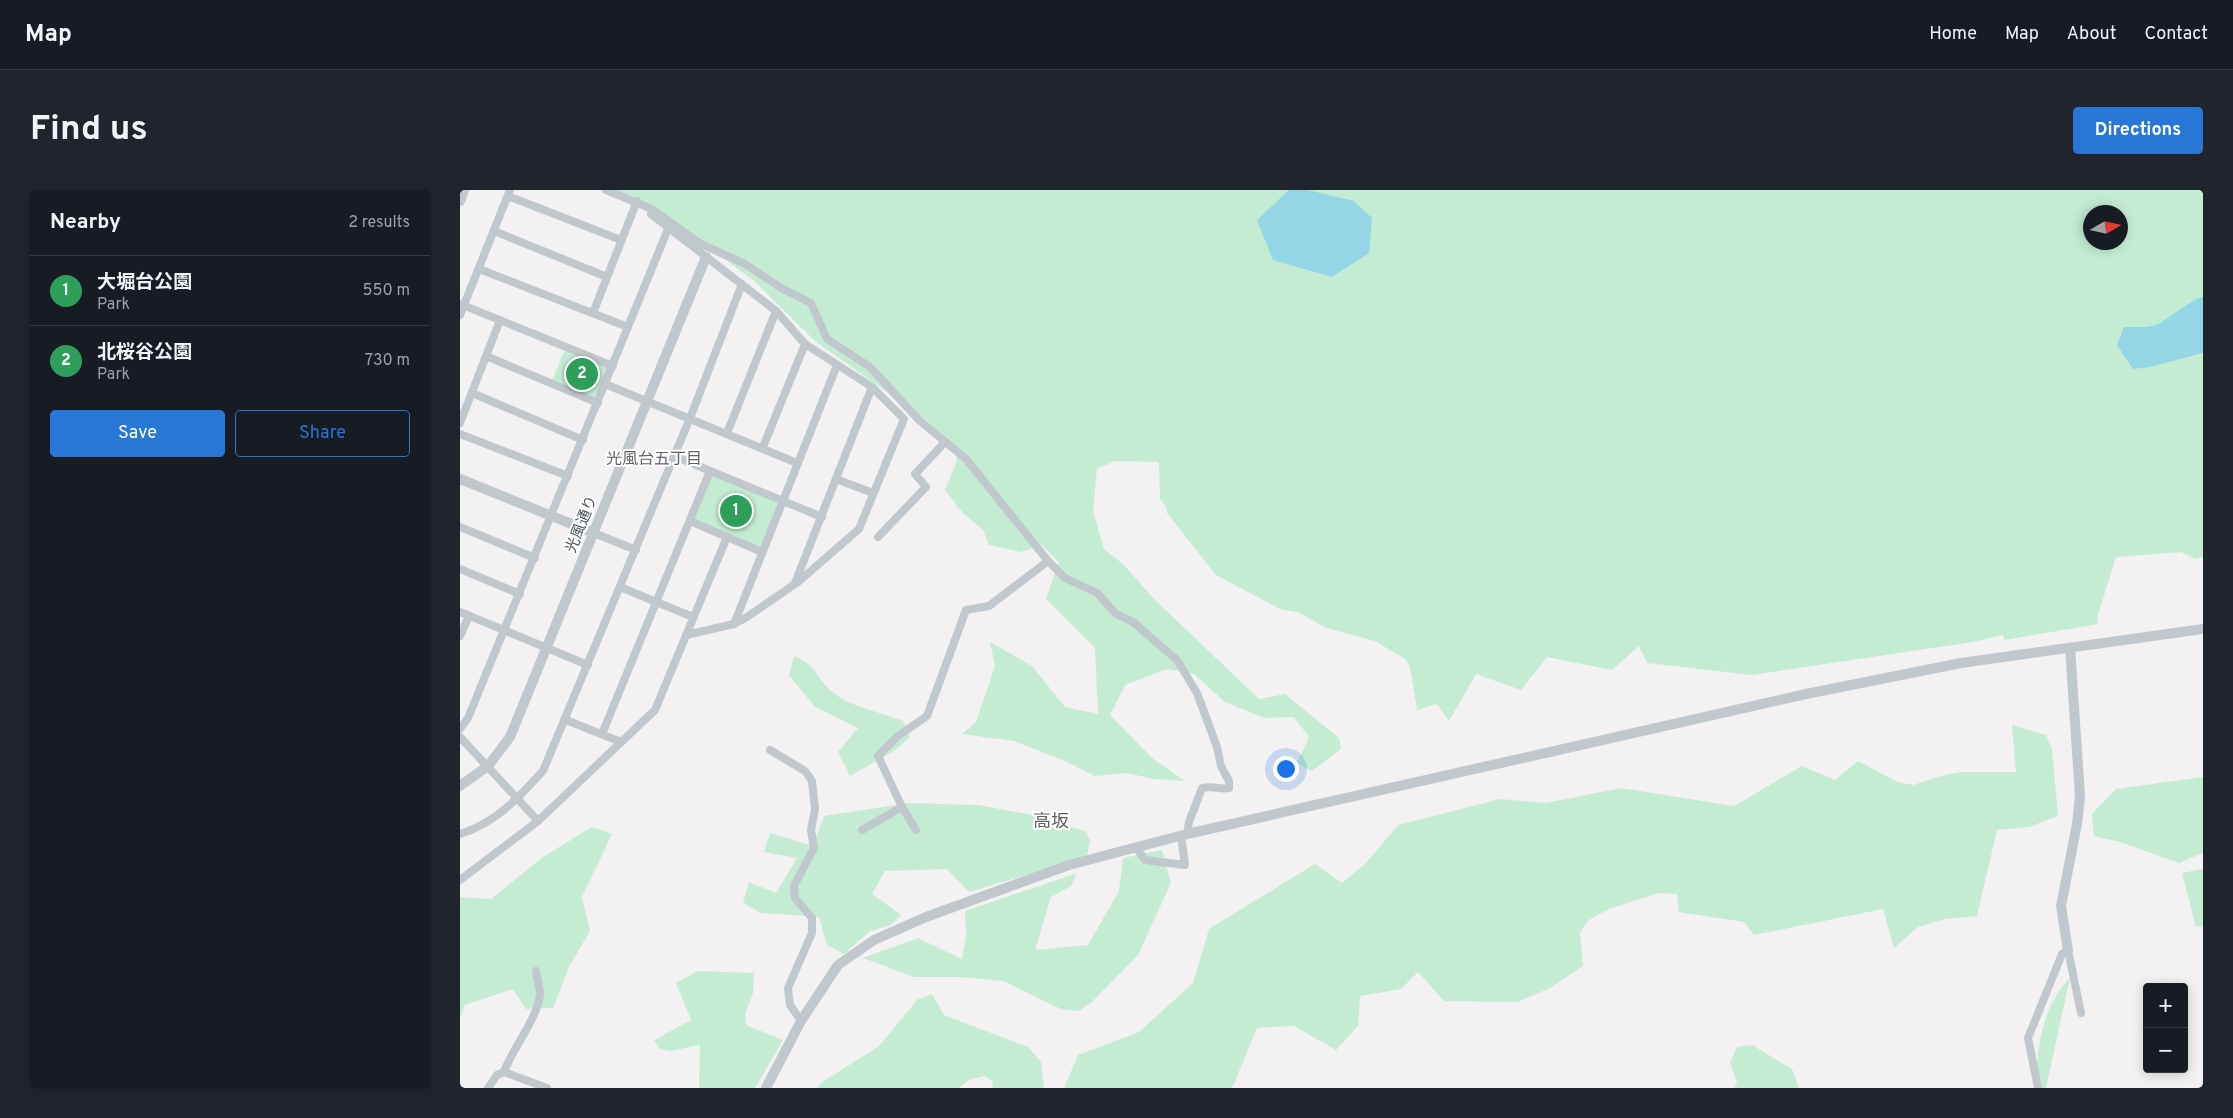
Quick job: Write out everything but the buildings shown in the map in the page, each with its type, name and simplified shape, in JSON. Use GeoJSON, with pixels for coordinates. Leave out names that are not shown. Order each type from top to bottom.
{"type":"FeatureCollection","features":[{"type":"Feature","properties":{"kind":"street"},"geometry":{"type":"LineString","coordinates":[[460,201],[464,190]]}},
{"type":"Feature","properties":{"kind":"street"},"geometry":{"type":"LineString","coordinates":[[606,190],[636,201],[699,243],[745,264],[782,289],[811,303],[827,339],[870,367],[919,420],[966,459],[1048,561],[1065,578],[1081,588],[1097,593],[1116,614],[1133,622],[1177,660],[1196,693],[1218,747],[1221,766],[1229,781],[1229,788],[1222,789],[1212,785],[1202,788],[1184,835],[1185,865],[1145,860],[1136,847]]}},
{"type":"Feature","properties":{"kind":"street"},"geometry":{"type":"LineString","coordinates":[[460,315],[462,305],[509,193],[621,240]]}},
{"type":"Feature","properties":{"kind":"street"},"geometry":{"type":"LineString","coordinates":[[636,201],[668,229],[776,312],[805,344],[872,387],[904,419],[859,529],[795,584],[734,624],[686,635]]}},
{"type":"Feature","properties":{"kind":"street"},"geometry":{"type":"LineString","coordinates":[[592,313],[636,201]]}},
{"type":"Feature","properties":{"kind":"street"},"geometry":{"type":"LineString","coordinates":[[460,729],[468,718],[506,631],[668,229]]}},
{"type":"Feature","properties":{"kind":"street"},"geometry":{"type":"LineString","coordinates":[[494,231],[607,277]]}},
{"type":"Feature","properties":{"kind":"street","name":"光風通り"},"geometry":{"type":"LineString","coordinates":[[460,786],[488,766],[510,737],[706,257]]}},
{"type":"Feature","properties":{"kind":"street"},"geometry":{"type":"LineString","coordinates":[[479,268],[628,327]]}},
{"type":"Feature","properties":{"kind":"street"},"geometry":{"type":"LineString","coordinates":[[460,834],[497,817],[518,799],[543,771],[566,720],[690,418],[742,284]]}},
{"type":"Feature","properties":{"kind":"street"},"geometry":{"type":"LineString","coordinates":[[462,305],[613,366]]}},
{"type":"Feature","properties":{"kind":"street"},"geometry":{"type":"LineString","coordinates":[[727,433],[776,312]]}},
{"type":"Feature","properties":{"kind":"street"},"geometry":{"type":"LineString","coordinates":[[460,422],[500,320]]}},
{"type":"Feature","properties":{"kind":"street"},"geometry":{"type":"LineString","coordinates":[[762,447],[805,344]]}},
{"type":"Feature","properties":{"kind":"street"},"geometry":{"type":"LineString","coordinates":[[486,356],[598,402]]}},
{"type":"Feature","properties":{"kind":"street"},"geometry":{"type":"LineString","coordinates":[[734,624],[837,365]]}},
{"type":"Feature","properties":{"kind":"street"},"geometry":{"type":"LineString","coordinates":[[605,384],[797,463]]}},
{"type":"Feature","properties":{"kind":"street"},"geometry":{"type":"LineString","coordinates":[[795,584],[872,387]]}},
{"type":"Feature","properties":{"kind":"street"},"geometry":{"type":"LineString","coordinates":[[472,393],[582,440]]}},
{"type":"Feature","properties":{"kind":"street"},"geometry":{"type":"LineString","coordinates":[[460,434],[568,476]]}},
{"type":"Feature","properties":{"kind":"street"},"geometry":{"type":"LineString","coordinates":[[878,537],[926,487],[915,474],[945,442]]}},
{"type":"Feature","properties":{"kind":"street"},"geometry":{"type":"LineString","coordinates":[[674,456],[822,517]]}},
{"type":"Feature","properties":{"kind":"street"},"geometry":{"type":"LineString","coordinates":[[602,734],[710,471]]}},
{"type":"Feature","properties":{"kind":"street"},"geometry":{"type":"LineString","coordinates":[[460,479],[636,550]]}},
{"type":"Feature","properties":{"kind":"street"},"geometry":{"type":"LineString","coordinates":[[836,479],[873,493]]}},
{"type":"Feature","properties":{"kind":"street"},"geometry":{"type":"LineString","coordinates":[[690,521],[762,552]]}},
{"type":"Feature","properties":{"kind":"street"},"geometry":{"type":"LineString","coordinates":[[460,527],[535,558]]}},
{"type":"Feature","properties":{"kind":"street"},"geometry":{"type":"LineString","coordinates":[[460,880],[538,820],[655,710],[727,537]]}},
{"type":"Feature","properties":{"kind":"street"},"geometry":{"type":"LineString","coordinates":[[916,830],[902,807],[878,756],[898,736],[928,716],[966,610],[989,606],[1048,561]]}},
{"type":"Feature","properties":{"kind":"street"},"geometry":{"type":"LineString","coordinates":[[460,569],[520,594]]}},
{"type":"Feature","properties":{"kind":"street"},"geometry":{"type":"LineString","coordinates":[[620,587],[693,617]]}},
{"type":"Feature","properties":{"kind":"street"},"geometry":{"type":"LineString","coordinates":[[460,612],[588,665]]}},
{"type":"Feature","properties":{"kind":"street"},"geometry":{"type":"LineString","coordinates":[[460,636],[468,616]]}},
{"type":"Feature","properties":{"kind":"street"},"geometry":{"type":"LineString","coordinates":[[766,1088],[801,1021],[838,965],[874,940],[926,917],[1069,865],[1184,835],[1806,694],[1961,663],[2203,628]]}},
{"type":"Feature","properties":{"kind":"street"},"geometry":{"type":"LineString","coordinates":[[2070,648],[2080,796],[2077,824],[2061,906],[2081,1013]]}},
{"type":"Feature","properties":{"kind":"street"},"geometry":{"type":"LineString","coordinates":[[566,720],[621,742]]}},
{"type":"Feature","properties":{"kind":"street"},"geometry":{"type":"LineString","coordinates":[[460,737],[538,820]]}},
{"type":"Feature","properties":{"kind":"street"},"geometry":{"type":"LineString","coordinates":[[770,750],[805,771],[812,781],[815,809],[811,830],[814,848],[794,886],[795,898],[812,918],[812,933],[788,988],[790,1005],[801,1021]]}},
{"type":"Feature","properties":{"kind":"street"},"geometry":{"type":"LineString","coordinates":[[862,830],[902,807]]}},
{"type":"Feature","properties":{"kind":"street"},"geometry":{"type":"LineString","coordinates":[[2038,1088],[2028,1038],[2062,954],[2068,950]]}},
{"type":"Feature","properties":{"kind":"street"},"geometry":{"type":"LineString","coordinates":[[504,1072],[526,1032],[540,995],[536,971]]}},
{"type":"Feature","properties":{"kind":"street"},"geometry":{"type":"LineString","coordinates":[[488,1088],[497,1075],[504,1072],[548,1088]]}},
{"type":"Feature","properties":{"kind":"green space"},"geometry":{"type":"Polygon","coordinates":[[[613,190],[2203,190],[2203,557],[2195,559],[2181,552],[2116,557],[2097,618],[2098,624],[2004,640],[2003,635],[1973,642],[1752,675],[1647,663],[1639,646],[1612,670],[1547,657],[1521,690],[1476,674],[1449,721],[1437,704],[1417,710],[1410,667],[1405,659],[1375,641],[1324,627],[1298,612],[1280,609],[1216,575],[1167,513],[1166,507],[1160,499],[1159,462],[1115,461],[1097,469],[1093,511],[1104,549],[1124,565],[1153,598],[1259,699],[1285,694],[1339,738],[1341,749],[1312,771],[1297,763],[1309,737],[1294,717],[1264,718],[1225,702],[1194,674],[1167,669],[1125,685],[1110,715],[1152,758],[1185,781],[1155,779],[1126,773],[1095,776],[1067,762],[1014,741],[962,734],[976,722],[995,666],[990,642],[1032,666],[1065,707],[1098,714],[1095,648],[1046,599],[1059,562],[1042,545],[1021,552],[989,545],[983,530],[962,512],[945,490],[956,463],[958,450],[926,420],[815,341],[753,280],[673,221],[613,190]]]}},
{"type":"Feature","properties":{"kind":"green space"},"geometry":{"type":"Polygon","coordinates":[[[566,347],[613,366],[598,403],[551,383],[566,347]]]}},
{"type":"Feature","properties":{"kind":"green space"},"geometry":{"type":"Polygon","coordinates":[[[710,471],[783,501],[762,552],[690,521],[710,471]]]}},
{"type":"Feature","properties":{"kind":"green space"},"geometry":{"type":"Polygon","coordinates":[[[794,656],[808,663],[825,685],[837,696],[855,705],[903,721],[910,737],[894,751],[850,776],[838,752],[858,728],[815,707],[789,675],[794,656]]]}},
{"type":"Feature","properties":{"kind":"green space"},"geometry":{"type":"Polygon","coordinates":[[[2012,725],[2046,735],[2052,749],[2058,816],[2029,827],[1997,830],[1977,916],[1945,919],[1918,927],[1894,948],[1883,909],[1754,935],[1744,922],[1679,912],[1677,894],[1658,893],[1609,909],[1587,921],[1580,933],[1583,966],[1550,988],[1517,1002],[1444,1001],[1418,972],[1401,989],[1360,996],[1358,1026],[1336,1050],[1294,1026],[1257,1028],[1233,1086],[1230,1088],[1064,1088],[1078,1055],[1139,1032],[1193,983],[1209,929],[1315,864],[1342,883],[1365,864],[1398,825],[1500,799],[1546,803],[1621,788],[1734,806],[1802,766],[1835,780],[1858,761],[1897,782],[1913,785],[1961,772],[2016,772],[2012,725]]]}},
{"type":"Feature","properties":{"kind":"green space"},"geometry":{"type":"Polygon","coordinates":[[[2203,777],[2203,853],[2179,863],[2120,842],[2094,836],[2092,814],[2116,789],[2203,777]]]}},
{"type":"Feature","properties":{"kind":"green space"},"geometry":{"type":"Polygon","coordinates":[[[909,803],[978,805],[1027,814],[1085,831],[1090,840],[1087,857],[969,892],[947,869],[885,871],[872,894],[901,915],[891,925],[870,931],[844,954],[827,945],[819,917],[761,913],[743,903],[749,882],[776,893],[797,858],[764,852],[770,833],[813,846],[824,816],[909,803]]]}},
{"type":"Feature","properties":{"kind":"green space"},"geometry":{"type":"Polygon","coordinates":[[[592,827],[612,834],[582,897],[590,931],[569,967],[553,1008],[526,1009],[513,989],[465,1005],[460,1018],[460,897],[491,899],[543,857],[592,827]]]}},
{"type":"Feature","properties":{"kind":"green space"},"geometry":{"type":"Polygon","coordinates":[[[1162,850],[1171,883],[1138,955],[1092,1002],[1079,1011],[1061,1009],[1003,981],[959,977],[914,977],[863,958],[918,938],[962,959],[966,935],[965,911],[1077,873],[1071,886],[1051,897],[1035,950],[1088,945],[1119,891],[1123,858],[1162,850]]]}},
{"type":"Feature","properties":{"kind":"green space"},"geometry":{"type":"Polygon","coordinates":[[[2203,869],[2203,926],[2196,927],[2182,873],[2203,869]]]}},
{"type":"Feature","properties":{"kind":"green space"},"geometry":{"type":"Polygon","coordinates":[[[698,971],[754,973],[753,993],[745,1014],[746,1025],[783,1040],[755,1088],[699,1088],[700,1045],[670,1051],[660,1049],[654,1040],[691,1020],[676,983],[698,971]]]}},
{"type":"Feature","properties":{"kind":"green space"},"geometry":{"type":"Polygon","coordinates":[[[2070,978],[2046,1088],[2034,1088],[2037,1058],[2047,1015],[2060,989],[2070,978]]]}},
{"type":"Feature","properties":{"kind":"green space"},"geometry":{"type":"Polygon","coordinates":[[[932,994],[944,1015],[1028,1047],[1041,1062],[1044,1088],[992,1088],[993,1082],[985,1076],[971,1079],[958,1088],[817,1088],[821,1083],[879,1046],[918,999],[932,994]]]}},
{"type":"Feature","properties":{"kind":"green space"},"geometry":{"type":"Polygon","coordinates":[[[1752,1045],[1792,1069],[1799,1088],[1734,1088],[1737,1082],[1730,1063],[1737,1047],[1752,1045]]]}},
{"type":"Feature","properties":{"kind":"water"},"geometry":{"type":"Polygon","coordinates":[[[1289,190],[1308,190],[1354,201],[1372,218],[1369,253],[1332,277],[1273,260],[1257,220],[1289,190]]]}},
{"type":"Feature","properties":{"kind":"water"},"geometry":{"type":"Polygon","coordinates":[[[2203,297],[2203,353],[2150,367],[2133,369],[2117,345],[2124,327],[2156,325],[2192,301],[2203,297]]]}},
{"type":"Feature","properties":{"kind":"place","name":"北桜谷公園"},"geometry":{"type":"Point","coordinates":[582,374]}},
{"type":"Feature","properties":{"kind":"place","name":"大堀台公園"},"geometry":{"type":"Point","coordinates":[736,511]}},
{"type":"Feature","properties":{"kind":"district","name":"光風台五丁目"},"geometry":{"type":"Point","coordinates":[654,458]}},
{"type":"Feature","properties":{"kind":"district","name":"高坂"},"geometry":{"type":"Point","coordinates":[1051,821]}}]}
